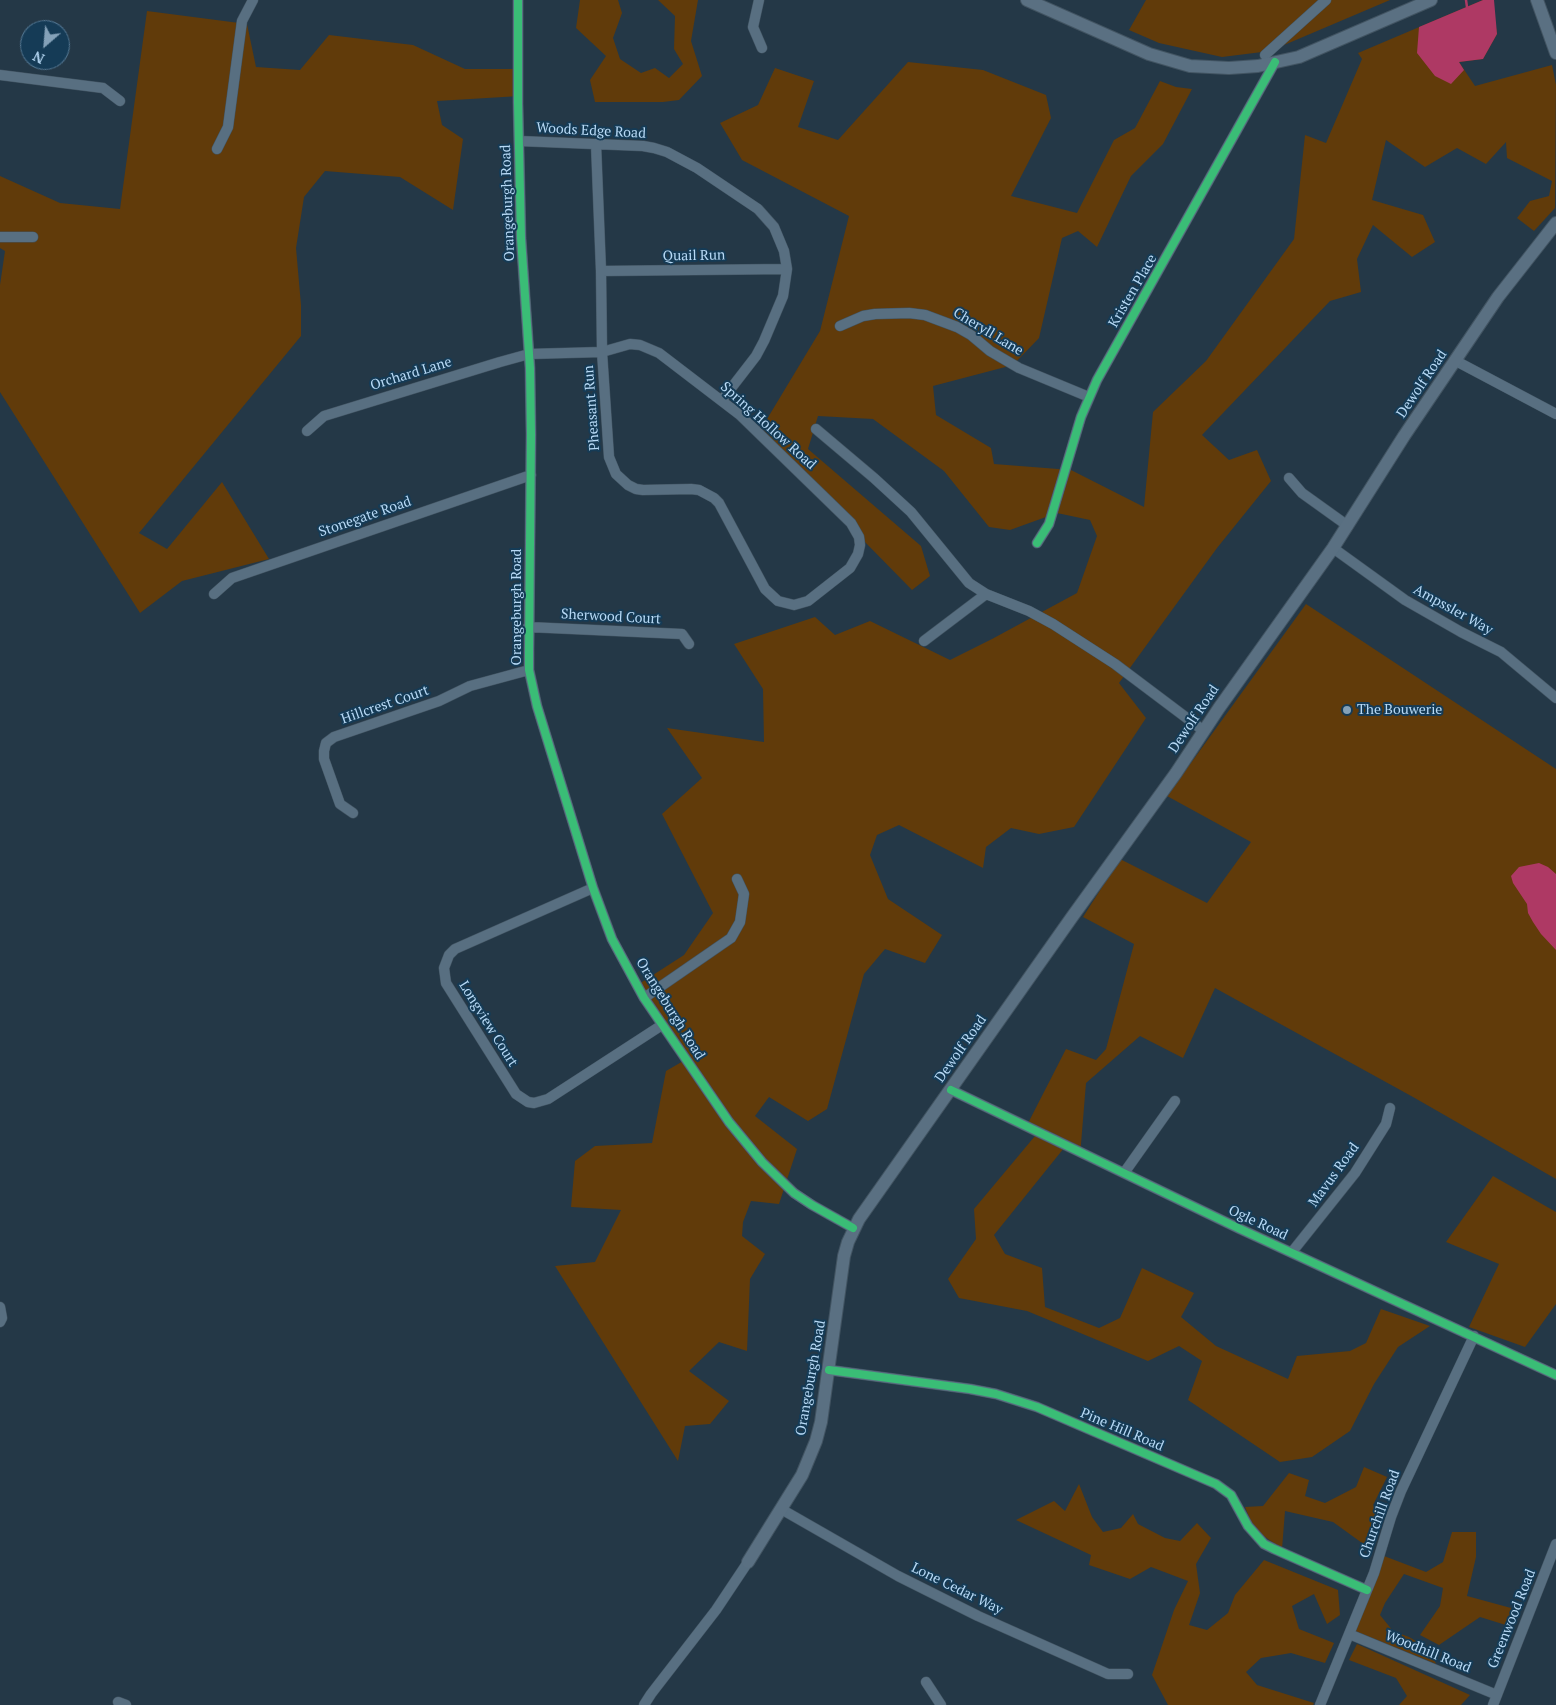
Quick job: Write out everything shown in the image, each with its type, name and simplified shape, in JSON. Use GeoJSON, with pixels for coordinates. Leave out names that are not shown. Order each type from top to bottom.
{"type":"FeatureCollection","features":[{"type":"Feature","properties":{"kind":"main road"},"geometry":{"type":"LineString","coordinates":[[1027,0],[1169,61],[1190,66],[1229,68],[1270,58],[1298,57],[1423,2]]}},
{"type":"Feature","properties":{"kind":"main road"},"geometry":{"type":"LineString","coordinates":[[1537,0],[1556,53]]}},
{"type":"Feature","properties":{"kind":"main road","name":"Dewolf Road"},"geometry":{"type":"LineString","coordinates":[[854,1228],[1334,548],[1404,436],[1498,297],[1556,223]]}},
{"type":"Feature","properties":{"kind":"main road","name":"Orangeburgh Road"},"geometry":{"type":"LineString","coordinates":[[748,1562],[802,1475],[816,1441],[829,1370],[844,1256],[854,1228]]}},
{"type":"Feature","properties":{"kind":"street"},"geometry":{"type":"LineString","coordinates":[[217,149],[228,127],[242,21],[253,0]]}},
{"type":"Feature","properties":{"kind":"street","name":"Orangeburgh Road"},"geometry":{"type":"LineString","coordinates":[[518,0],[521,238],[532,434],[528,627],[529,670],[537,706],[592,888],[612,939],[644,998],[729,1122],[762,1162],[794,1193],[854,1228]]}},
{"type":"Feature","properties":{"kind":"street"},"geometry":{"type":"LineString","coordinates":[[759,0],[753,28],[762,48]]}},
{"type":"Feature","properties":{"kind":"street","name":"Kristen Place"},"geometry":{"type":"LineString","coordinates":[[1037,543],[1049,524],[1081,417],[1089,397],[1270,58],[1326,0]]}},
{"type":"Feature","properties":{"kind":"street"},"geometry":{"type":"LineString","coordinates":[[0,75],[103,88],[120,101]]}},
{"type":"Feature","properties":{"kind":"street","name":"Woods Edge Road"},"geometry":{"type":"LineString","coordinates":[[519,141],[654,148],[667,152],[711,176],[758,209],[766,218],[780,239],[784,251],[787,269],[783,296],[764,341],[746,371],[722,400]]}},
{"type":"Feature","properties":{"kind":"street","name":"Pheasant Run"},"geometry":{"type":"LineString","coordinates":[[596,144],[602,352],[611,466],[621,480],[628,485],[643,490],[692,489],[700,490],[714,498],[719,503],[765,589],[778,601],[785,604],[802,604],[829,585]]}},
{"type":"Feature","properties":{"kind":"street"},"geometry":{"type":"LineString","coordinates":[[0,237],[33,237]]}},
{"type":"Feature","properties":{"kind":"street","name":"Quail Run"},"geometry":{"type":"LineString","coordinates":[[601,271],[787,269]]}},
{"type":"Feature","properties":{"kind":"street","name":"Cheryll Lane"},"geometry":{"type":"LineString","coordinates":[[840,326],[863,316],[875,314],[909,312],[925,315],[957,327],[1018,368],[1089,397]]}},
{"type":"Feature","properties":{"kind":"street","name":"Spring Hollow Road"},"geometry":{"type":"LineString","coordinates":[[529,354],[602,352],[630,344],[650,348],[722,400],[856,529],[860,545],[855,562],[829,585]]}},
{"type":"Feature","properties":{"kind":"street","name":"Orchard Lane"},"geometry":{"type":"LineString","coordinates":[[307,431],[324,416],[529,354]]}},
{"type":"Feature","properties":{"kind":"street"},"geometry":{"type":"LineString","coordinates":[[1456,360],[1556,414]]}},
{"type":"Feature","properties":{"kind":"street"},"geometry":{"type":"LineString","coordinates":[[816,429],[912,512],[969,583],[986,594],[1030,611],[1053,624],[1115,664],[1204,731]]}},
{"type":"Feature","properties":{"kind":"street","name":"Stonegate Road"},"geometry":{"type":"LineString","coordinates":[[214,594],[232,578],[531,475]]}},
{"type":"Feature","properties":{"kind":"street"},"geometry":{"type":"LineString","coordinates":[[1289,478],[1302,493],[1348,526]]}},
{"type":"Feature","properties":{"kind":"street","name":"Ampssler Way"},"geometry":{"type":"LineString","coordinates":[[1334,548],[1405,600],[1501,652],[1556,698]]}},
{"type":"Feature","properties":{"kind":"street"},"geometry":{"type":"LineString","coordinates":[[924,641],[986,594]]}},
{"type":"Feature","properties":{"kind":"street","name":"Sherwood Court"},"geometry":{"type":"LineString","coordinates":[[528,627],[682,634],[689,644]]}},
{"type":"Feature","properties":{"kind":"street","name":"Hillcrest Court"},"geometry":{"type":"LineString","coordinates":[[353,813],[340,804],[324,759],[326,743],[334,737],[439,701],[470,686],[529,670]]}},
{"type":"Feature","properties":{"kind":"street"},"geometry":{"type":"LineString","coordinates":[[644,998],[731,938],[740,922],[744,894],[737,878]]}},
{"type":"Feature","properties":{"kind":"street","name":"Longview Court"},"geometry":{"type":"LineString","coordinates":[[592,888],[455,949],[449,955],[444,968],[446,983],[516,1094],[528,1102],[534,1103],[548,1099],[662,1025]]}},
{"type":"Feature","properties":{"kind":"street","name":"Ogle Road"},"geometry":{"type":"LineString","coordinates":[[950,1090],[1556,1375]]}},
{"type":"Feature","properties":{"kind":"street"},"geometry":{"type":"LineString","coordinates":[[1124,1173],[1175,1101]]}},
{"type":"Feature","properties":{"kind":"street","name":"Mavus Road"},"geometry":{"type":"LineString","coordinates":[[1292,1252],[1355,1173],[1386,1124],[1390,1108]]}},
{"type":"Feature","properties":{"kind":"street"},"geometry":{"type":"LineString","coordinates":[[0,1307],[2,1318],[0,1322]]}},
{"type":"Feature","properties":{"kind":"street","name":"Churchill Road"},"geometry":{"type":"LineString","coordinates":[[1320,1705],[1367,1590],[1401,1491],[1474,1336]]}},
{"type":"Feature","properties":{"kind":"street","name":"Pine Hill Road"},"geometry":{"type":"LineString","coordinates":[[829,1370],[970,1389],[1003,1396],[1037,1407],[1216,1484],[1231,1495],[1248,1526],[1264,1544],[1367,1590]]}},
{"type":"Feature","properties":{"kind":"street","name":"Lone Cedar Way"},"geometry":{"type":"LineString","coordinates":[[780,1509],[898,1576],[978,1616],[1108,1674],[1128,1674]]}},
{"type":"Feature","properties":{"kind":"street","name":"Greenwood Road"},"geometry":{"type":"LineString","coordinates":[[1495,1700],[1556,1544]]}},
{"type":"Feature","properties":{"kind":"street"},"geometry":{"type":"LineString","coordinates":[[644,1705],[656,1686],[716,1610],[748,1562]]}},
{"type":"Feature","properties":{"kind":"street","name":"Woodhill Road"},"geometry":{"type":"LineString","coordinates":[[1349,1634],[1495,1700]]}},
{"type":"Feature","properties":{"kind":"street"},"geometry":{"type":"LineString","coordinates":[[926,1682],[940,1705]]}},
{"type":"Feature","properties":{"kind":"shaded area"},"geometry":{"type":"Polygon","coordinates":[[[580,0],[618,0],[622,13],[613,38],[620,59],[641,73],[655,68],[669,78],[683,64],[674,49],[675,16],[658,0],[698,0],[691,41],[702,76],[679,100],[663,102],[595,102],[590,80],[606,56],[576,28],[580,0]]]}},
{"type":"Feature","properties":{"kind":"shaded area"},"geometry":{"type":"Polygon","coordinates":[[[1146,0],[1390,0],[1270,51],[1222,57],[1159,43],[1129,30],[1146,0]]]}},
{"type":"Feature","properties":{"kind":"shaded area"},"geometry":{"type":"Polygon","coordinates":[[[1483,0],[1493,6],[1497,34],[1483,59],[1459,62],[1475,86],[1552,65],[1556,85],[1555,208],[1534,231],[1517,218],[1530,201],[1549,196],[1552,181],[1507,158],[1506,142],[1486,164],[1457,148],[1425,167],[1386,140],[1372,200],[1423,215],[1435,242],[1412,257],[1373,225],[1357,259],[1361,292],[1330,301],[1202,435],[1229,460],[1257,450],[1271,481],[1217,548],[1119,683],[1146,718],[1074,827],[1039,834],[1011,828],[986,847],[983,868],[899,825],[877,835],[870,855],[888,899],[942,935],[925,963],[885,949],[864,974],[827,1109],[808,1121],[769,1097],[755,1116],[797,1149],[779,1204],[751,1201],[743,1222],[742,1236],[765,1254],[750,1279],[747,1351],[719,1342],[689,1371],[729,1401],[710,1424],[685,1426],[678,1461],[555,1266],[595,1262],[621,1210],[571,1207],[575,1161],[595,1146],[652,1143],[666,1071],[685,1060],[639,984],[684,955],[713,913],[662,814],[702,778],[667,728],[764,742],[763,689],[734,644],[815,617],[835,635],[870,621],[950,660],[1077,593],[1097,536],[1090,520],[1057,513],[1010,530],[989,527],[944,471],[873,419],[818,416],[808,449],[921,546],[930,576],[912,590],[763,438],[767,419],[820,331],[849,216],[742,160],[720,123],[758,105],[775,68],[814,81],[798,127],[838,140],[908,62],[983,70],[1046,95],[1051,118],[1011,196],[1077,213],[1114,140],[1135,128],[1160,81],[1176,87],[1192,89],[1163,144],[1131,176],[1097,247],[1078,231],[1062,238],[1039,338],[1013,365],[933,386],[936,415],[991,448],[994,464],[1071,470],[1144,507],[1153,412],[1206,361],[1294,239],[1305,135],[1326,143],[1362,59],[1358,53],[1483,0]]]}},
{"type":"Feature","properties":{"kind":"shaded area"},"geometry":{"type":"Polygon","coordinates":[[[1483,0],[1494,0],[1497,34],[1483,59],[1459,62],[1464,70],[1451,84],[1435,76],[1417,53],[1419,27],[1483,0]]]}},
{"type":"Feature","properties":{"kind":"shaded area"},"geometry":{"type":"Polygon","coordinates":[[[147,11],[247,24],[256,67],[300,70],[329,35],[413,45],[465,69],[520,69],[520,96],[437,101],[442,125],[463,139],[453,210],[400,177],[325,171],[304,197],[296,248],[301,305],[301,336],[139,533],[167,549],[222,482],[269,559],[182,581],[140,613],[0,392],[0,285],[5,251],[0,248],[0,176],[60,203],[120,209],[147,11]]]}},
{"type":"Feature","properties":{"kind":"shaded area"},"geometry":{"type":"Polygon","coordinates":[[[1306,604],[1556,769],[1556,1179],[1413,1097],[1215,988],[1183,1058],[1140,1036],[1086,1083],[1080,1156],[1064,1148],[994,1235],[1005,1254],[1042,1268],[1045,1307],[1099,1328],[1120,1318],[1142,1268],[1194,1293],[1181,1317],[1216,1346],[1288,1379],[1297,1356],[1350,1351],[1366,1343],[1381,1309],[1430,1326],[1398,1347],[1374,1384],[1350,1431],[1312,1457],[1280,1462],[1188,1400],[1202,1361],[1179,1346],[1148,1361],[1027,1311],[959,1298],[948,1279],[976,1239],[974,1209],[1035,1136],[1024,1131],[1066,1049],[1096,1060],[1106,1049],[1134,944],[1083,917],[1120,859],[1207,903],[1251,842],[1167,796],[1306,604]]]}},
{"type":"Feature","properties":{"kind":"shaded area"},"geometry":{"type":"Polygon","coordinates":[[[1539,863],[1548,867],[1556,874],[1556,950],[1533,922],[1528,913],[1527,904],[1513,883],[1511,876],[1519,867],[1539,863]]]}},
{"type":"Feature","properties":{"kind":"shaded area"},"geometry":{"type":"Polygon","coordinates":[[[1493,1176],[1556,1212],[1556,1304],[1525,1347],[1469,1327],[1499,1264],[1446,1242],[1493,1176]]]}},
{"type":"Feature","properties":{"kind":"shaded area"},"geometry":{"type":"Polygon","coordinates":[[[1364,1467],[1387,1477],[1373,1505],[1382,1517],[1369,1548],[1333,1522],[1285,1511],[1282,1549],[1254,1529],[1245,1507],[1263,1506],[1289,1473],[1309,1480],[1305,1496],[1325,1503],[1356,1487],[1364,1467]]]}},
{"type":"Feature","properties":{"kind":"shaded area"},"geometry":{"type":"Polygon","coordinates":[[[1079,1484],[1092,1517],[1103,1532],[1121,1528],[1133,1514],[1138,1524],[1165,1538],[1180,1541],[1197,1523],[1211,1538],[1196,1564],[1200,1593],[1189,1625],[1207,1630],[1228,1613],[1235,1595],[1264,1560],[1338,1590],[1340,1615],[1327,1624],[1314,1594],[1292,1606],[1299,1629],[1334,1643],[1325,1663],[1291,1653],[1261,1658],[1246,1672],[1257,1685],[1314,1703],[1313,1705],[1168,1705],[1152,1675],[1174,1610],[1188,1581],[1151,1567],[1130,1579],[1089,1565],[1091,1555],[1016,1520],[1054,1501],[1065,1511],[1079,1484]]]}},
{"type":"Feature","properties":{"kind":"shaded area"},"geometry":{"type":"Polygon","coordinates":[[[1452,1532],[1476,1532],[1476,1557],[1467,1596],[1511,1608],[1509,1626],[1480,1617],[1439,1645],[1420,1635],[1440,1606],[1443,1588],[1404,1574],[1385,1603],[1380,1615],[1393,1631],[1409,1637],[1431,1650],[1436,1664],[1355,1631],[1384,1556],[1426,1572],[1443,1562],[1452,1532]]]}},
{"type":"Feature","properties":{"kind":"shaded area"},"geometry":{"type":"Polygon","coordinates":[[[1357,1644],[1470,1695],[1461,1705],[1399,1705],[1407,1696],[1396,1678],[1349,1660],[1357,1644]]]}},
{"type":"Feature","properties":{"kind":"waterway"},"geometry":{"type":"LineString","coordinates":[[1466,0],[1467,7]]}},
{"type":"Feature","properties":{"kind":"cycle path"},"geometry":{"type":"LineString","coordinates":[[518,0],[521,238],[530,368],[529,670],[537,706],[593,888],[612,939],[644,998],[729,1122],[762,1162],[794,1193],[853,1228]]}},
{"type":"Feature","properties":{"kind":"cycle path"},"geometry":{"type":"LineString","coordinates":[[1037,543],[1049,524],[1081,417],[1097,380],[1275,62]]}},
{"type":"Feature","properties":{"kind":"cycle path"},"geometry":{"type":"LineString","coordinates":[[951,1090],[1238,1228],[1556,1375]]}},
{"type":"Feature","properties":{"kind":"cycle path"},"geometry":{"type":"LineString","coordinates":[[829,1370],[970,1389],[996,1394],[1037,1407],[1216,1484],[1231,1495],[1248,1526],[1264,1544],[1367,1590]]}},
{"type":"Feature","properties":{"kind":"place","name":"The Bouwerie"},"geometry":{"type":"Point","coordinates":[1347,710]}}]}
